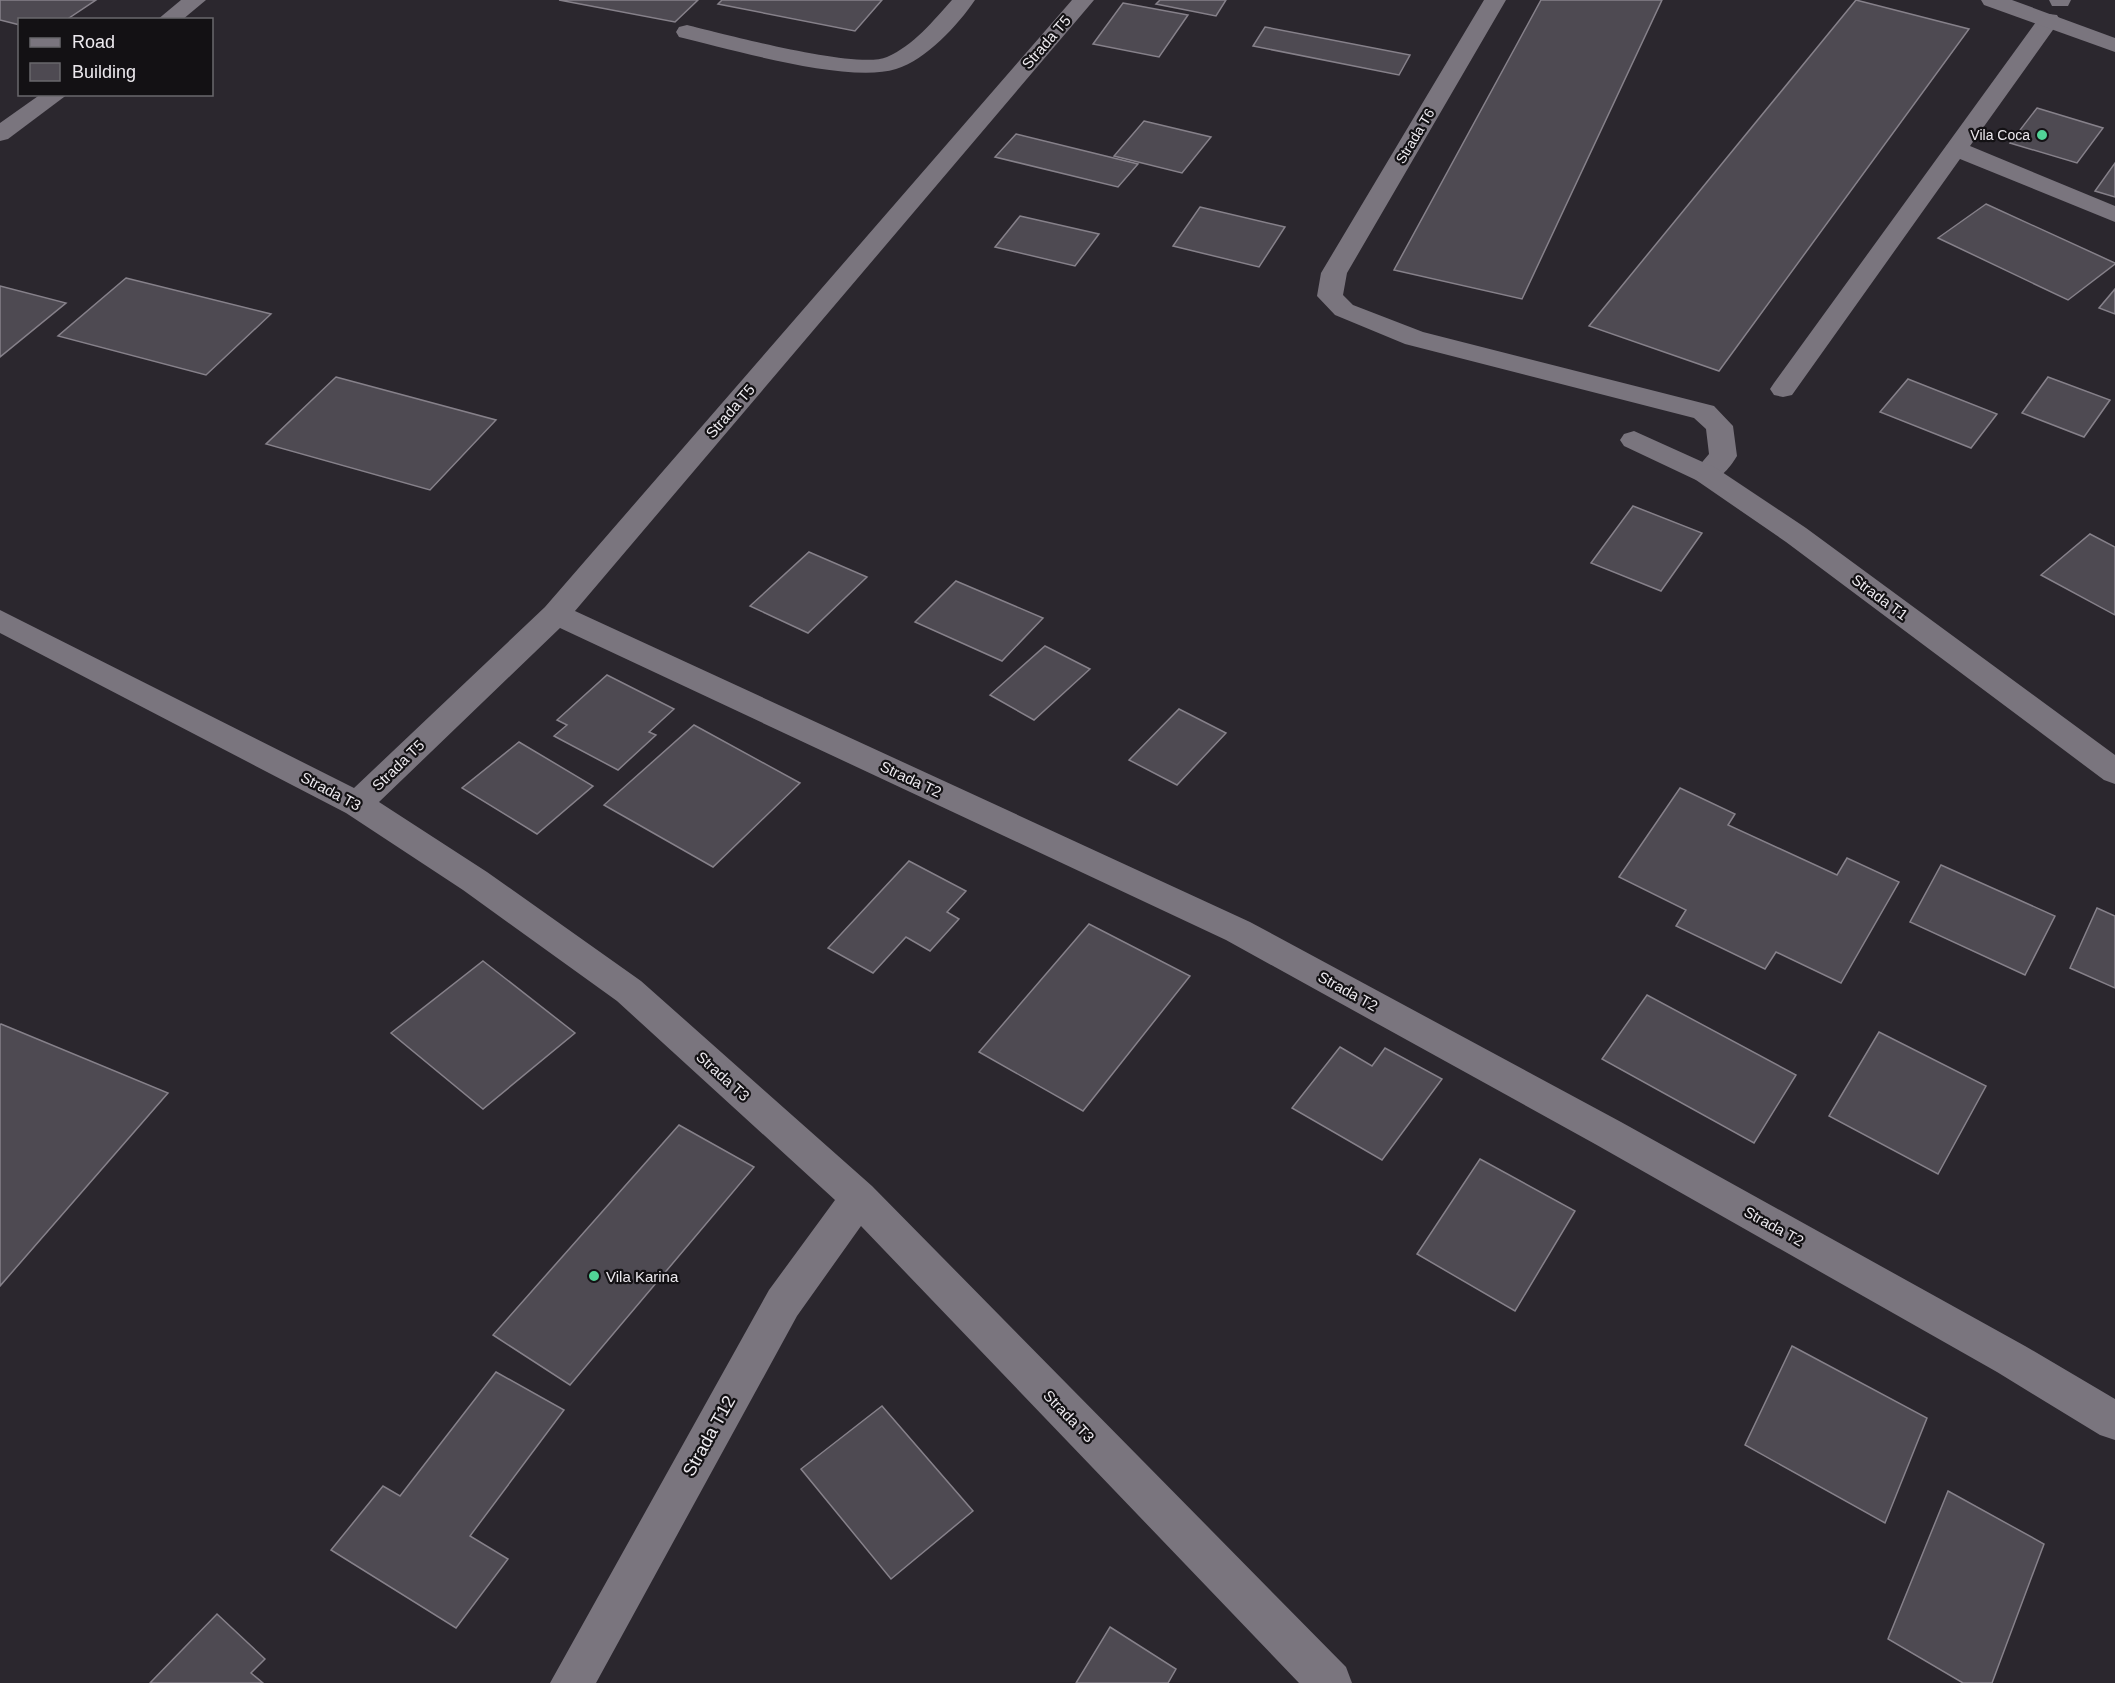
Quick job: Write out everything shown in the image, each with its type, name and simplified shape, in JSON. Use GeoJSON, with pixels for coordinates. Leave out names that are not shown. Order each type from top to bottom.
{"type":"FeatureCollection","features":[{"type":"Feature","properties":{"kind":"street"},"geometry":{"type":"LineString","coordinates":[[170,18],[195,0]]}},
{"type":"Feature","properties":{"kind":"street"},"geometry":{"type":"LineString","coordinates":[[687,32],[832,63],[869,67],[889,65],[910,53],[964,0]]}},
{"type":"Feature","properties":{"kind":"street","name":"Strada T5"},"geometry":{"type":"LineString","coordinates":[[357,804],[555,614],[1083,0]]}},
{"type":"Feature","properties":{"kind":"street","name":"Strada T6"},"geometry":{"type":"LineString","coordinates":[[1496,0],[1334,273],[1330,296],[1344,310],[1414,339],[1704,412],[1719,426],[1723,456],[1706,474]]}},
{"type":"Feature","properties":{"kind":"street"},"geometry":{"type":"LineString","coordinates":[[1992,0],[2082,9]]}},
{"type":"Feature","properties":{"kind":"street"},"geometry":{"type":"LineString","coordinates":[[2057,5],[2115,45]]}},
{"type":"Feature","properties":{"kind":"street"},"geometry":{"type":"LineString","coordinates":[[1783,389],[2057,5]]}},
{"type":"Feature","properties":{"kind":"street"},"geometry":{"type":"LineString","coordinates":[[0,134],[54,96]]}},
{"type":"Feature","properties":{"kind":"street"},"geometry":{"type":"LineString","coordinates":[[1956,149],[2115,215]]}},
{"type":"Feature","properties":{"kind":"street","name":"Strada T1"},"geometry":{"type":"LineString","coordinates":[[1634,440],[1706,474],[1796,535],[2115,772]]}},
{"type":"Feature","properties":{"kind":"street","name":"Strada T2"},"geometry":{"type":"LineString","coordinates":[[555,614],[1238,931],[2001,1353],[2115,1421]]}},
{"type":"Feature","properties":{"kind":"street","name":"Strada T3"},"geometry":{"type":"LineString","coordinates":[[0,620],[357,804],[475,881],[629,991],[859,1197],[1330,1683]]}},
{"type":"Feature","properties":{"kind":"street","name":"Strada T12"},"geometry":{"type":"LineString","coordinates":[[572,1683],[783,1303],[859,1197]]}},
{"type":"Feature","properties":{"kind":"building"},"geometry":{"type":"Polygon","coordinates":[[[0,0],[96,0],[69,18],[18,18],[18,24],[0,20],[0,0]]]}},
{"type":"Feature","properties":{"kind":"building"},"geometry":{"type":"Polygon","coordinates":[[[559,0],[698,0],[675,22],[559,0]]]}},
{"type":"Feature","properties":{"kind":"building"},"geometry":{"type":"Polygon","coordinates":[[[722,0],[882,0],[855,31],[718,4],[722,0]]]}},
{"type":"Feature","properties":{"kind":"building"},"geometry":{"type":"Polygon","coordinates":[[[1160,0],[1226,0],[1216,16],[1156,4],[1160,0]]]}},
{"type":"Feature","properties":{"kind":"building"},"geometry":{"type":"Polygon","coordinates":[[[1541,0],[1662,0],[1522,299],[1394,270],[1541,0]]]}},
{"type":"Feature","properties":{"kind":"building"},"geometry":{"type":"Polygon","coordinates":[[[1856,0],[1969,29],[1719,371],[1589,326],[1856,0]]]}},
{"type":"Feature","properties":{"kind":"building"},"geometry":{"type":"Polygon","coordinates":[[[1123,3],[1188,15],[1159,57],[1093,44],[1123,3]]]}},
{"type":"Feature","properties":{"kind":"building"},"geometry":{"type":"Polygon","coordinates":[[[1265,27],[1410,55],[1399,75],[1253,46],[1265,27]]]}},
{"type":"Feature","properties":{"kind":"building"},"geometry":{"type":"Polygon","coordinates":[[[2037,108],[2103,128],[2077,163],[2010,143],[2037,108]]]}},
{"type":"Feature","properties":{"kind":"building"},"geometry":{"type":"Polygon","coordinates":[[[1144,121],[1211,137],[1182,173],[1114,156],[1144,121]]]}},
{"type":"Feature","properties":{"kind":"building"},"geometry":{"type":"Polygon","coordinates":[[[1016,134],[1138,164],[1118,187],[995,157],[1016,134]]]}},
{"type":"Feature","properties":{"kind":"building"},"geometry":{"type":"Polygon","coordinates":[[[2115,163],[2115,197],[2095,191],[2115,163]]]}},
{"type":"Feature","properties":{"kind":"building"},"geometry":{"type":"Polygon","coordinates":[[[1986,204],[2115,264],[2068,300],[1938,238],[1986,204]]]}},
{"type":"Feature","properties":{"kind":"building"},"geometry":{"type":"Polygon","coordinates":[[[1200,207],[1285,227],[1259,267],[1173,246],[1200,207]]]}},
{"type":"Feature","properties":{"kind":"building"},"geometry":{"type":"Polygon","coordinates":[[[1020,216],[1099,234],[1075,266],[995,247],[1020,216]]]}},
{"type":"Feature","properties":{"kind":"building"},"geometry":{"type":"Polygon","coordinates":[[[126,278],[271,314],[206,375],[58,336],[126,278]]]}},
{"type":"Feature","properties":{"kind":"building"},"geometry":{"type":"Polygon","coordinates":[[[0,286],[66,303],[0,357],[0,286]]]}},
{"type":"Feature","properties":{"kind":"building"},"geometry":{"type":"Polygon","coordinates":[[[2115,289],[2115,314],[2099,308],[2115,289]]]}},
{"type":"Feature","properties":{"kind":"building"},"geometry":{"type":"Polygon","coordinates":[[[336,377],[496,420],[430,490],[266,444],[336,377]]]}},
{"type":"Feature","properties":{"kind":"building"},"geometry":{"type":"Polygon","coordinates":[[[2048,377],[2110,400],[2084,437],[2022,413],[2048,377]]]}},
{"type":"Feature","properties":{"kind":"building"},"geometry":{"type":"Polygon","coordinates":[[[1908,379],[1997,414],[1971,448],[1880,412],[1908,379]]]}},
{"type":"Feature","properties":{"kind":"building"},"geometry":{"type":"Polygon","coordinates":[[[1633,506],[1702,533],[1661,591],[1591,563],[1633,506]]]}},
{"type":"Feature","properties":{"kind":"building"},"geometry":{"type":"Polygon","coordinates":[[[2090,534],[2115,547],[2115,615],[2041,575],[2090,534]]]}},
{"type":"Feature","properties":{"kind":"building"},"geometry":{"type":"Polygon","coordinates":[[[809,552],[867,577],[808,633],[750,606],[809,552]]]}},
{"type":"Feature","properties":{"kind":"building"},"geometry":{"type":"Polygon","coordinates":[[[956,581],[1043,618],[1002,661],[915,622],[956,581]]]}},
{"type":"Feature","properties":{"kind":"building"},"geometry":{"type":"Polygon","coordinates":[[[1045,646],[1090,669],[1034,720],[990,695],[1045,646]]]}},
{"type":"Feature","properties":{"kind":"building"},"geometry":{"type":"Polygon","coordinates":[[[607,675],[674,709],[649,732],[656,735],[618,770],[554,736],[567,725],[557,720],[607,675]]]}},
{"type":"Feature","properties":{"kind":"building"},"geometry":{"type":"Polygon","coordinates":[[[1179,709],[1226,733],[1177,785],[1129,760],[1179,709]]]}},
{"type":"Feature","properties":{"kind":"building"},"geometry":{"type":"Polygon","coordinates":[[[694,725],[800,783],[713,867],[604,805],[694,725]]]}},
{"type":"Feature","properties":{"kind":"building"},"geometry":{"type":"Polygon","coordinates":[[[519,742],[593,786],[537,834],[462,788],[519,742]]]}},
{"type":"Feature","properties":{"kind":"building"},"geometry":{"type":"Polygon","coordinates":[[[1680,788],[1735,814],[1728,825],[1837,875],[1847,858],[1899,882],[1841,983],[1776,952],[1765,969],[1676,926],[1686,910],[1619,877],[1680,788]]]}},
{"type":"Feature","properties":{"kind":"building"},"geometry":{"type":"Polygon","coordinates":[[[909,861],[966,891],[947,912],[959,919],[930,951],[906,937],[873,973],[828,948],[909,861]]]}},
{"type":"Feature","properties":{"kind":"building"},"geometry":{"type":"Polygon","coordinates":[[[1941,865],[2055,916],[2025,975],[1910,922],[1941,865]]]}},
{"type":"Feature","properties":{"kind":"building"},"geometry":{"type":"Polygon","coordinates":[[[2097,908],[2115,916],[2115,988],[2070,968],[2097,908]]]}},
{"type":"Feature","properties":{"kind":"building"},"geometry":{"type":"Polygon","coordinates":[[[1089,924],[1190,976],[1083,1111],[979,1052],[1089,924]]]}},
{"type":"Feature","properties":{"kind":"building"},"geometry":{"type":"Polygon","coordinates":[[[483,961],[575,1033],[483,1109],[391,1033],[483,961]]]}},
{"type":"Feature","properties":{"kind":"building"},"geometry":{"type":"Polygon","coordinates":[[[1647,995],[1796,1075],[1754,1143],[1602,1059],[1647,995]]]}},
{"type":"Feature","properties":{"kind":"building"},"geometry":{"type":"Polygon","coordinates":[[[0,1025],[168,1093],[0,1286],[0,1025]]]}},
{"type":"Feature","properties":{"kind":"building"},"geometry":{"type":"Polygon","coordinates":[[[1879,1032],[1986,1086],[1938,1174],[1829,1116],[1879,1032]]]}},
{"type":"Feature","properties":{"kind":"building"},"geometry":{"type":"Polygon","coordinates":[[[1340,1047],[1372,1066],[1385,1048],[1442,1079],[1382,1160],[1292,1108],[1340,1047]]]}},
{"type":"Feature","properties":{"kind":"building"},"geometry":{"type":"Polygon","coordinates":[[[679,1125],[754,1167],[570,1385],[493,1335],[679,1125]]]}},
{"type":"Feature","properties":{"kind":"building"},"geometry":{"type":"Polygon","coordinates":[[[1480,1159],[1575,1211],[1515,1311],[1417,1254],[1480,1159]]]}},
{"type":"Feature","properties":{"kind":"building"},"geometry":{"type":"Polygon","coordinates":[[[1792,1346],[1927,1418],[1885,1523],[1745,1445],[1792,1346]]]}},
{"type":"Feature","properties":{"kind":"building"},"geometry":{"type":"Polygon","coordinates":[[[496,1372],[564,1410],[470,1536],[508,1559],[456,1628],[331,1550],[383,1486],[400,1496],[496,1372]]]}},
{"type":"Feature","properties":{"kind":"building"},"geometry":{"type":"Polygon","coordinates":[[[882,1406],[973,1511],[891,1579],[801,1469],[882,1406]]]}},
{"type":"Feature","properties":{"kind":"building"},"geometry":{"type":"Polygon","coordinates":[[[1948,1491],[2044,1544],[1992,1683],[1963,1683],[1888,1639],[1948,1491]]]}},
{"type":"Feature","properties":{"kind":"building"},"geometry":{"type":"Polygon","coordinates":[[[217,1614],[265,1659],[251,1673],[263,1683],[150,1683],[217,1614]]]}},
{"type":"Feature","properties":{"kind":"building"},"geometry":{"type":"Polygon","coordinates":[[[1110,1627],[1176,1669],[1168,1683],[1076,1683],[1110,1627]]]}},
{"type":"Feature","properties":{"kind":"place","name":"Vila Coca"},"geometry":{"type":"Point","coordinates":[2042,135]}},
{"type":"Feature","properties":{"kind":"place","name":"Vila Karina"},"geometry":{"type":"Point","coordinates":[594,1276]}}]}
